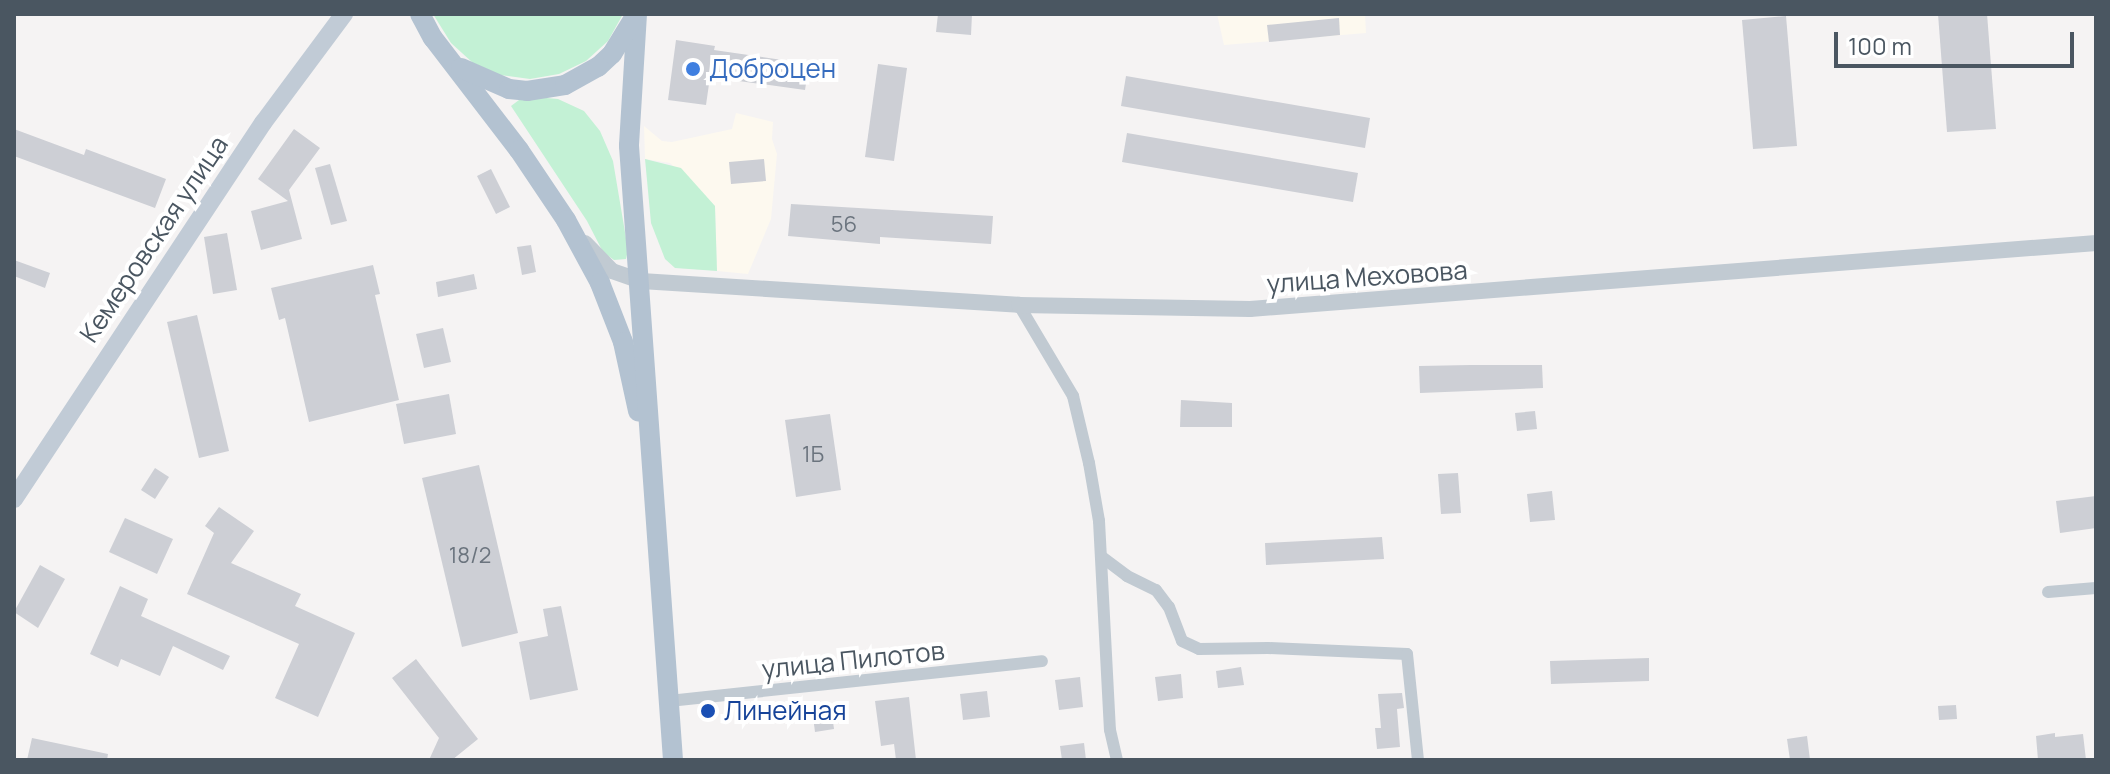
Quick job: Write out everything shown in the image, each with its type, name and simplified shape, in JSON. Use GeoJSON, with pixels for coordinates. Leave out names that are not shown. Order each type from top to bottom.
{"type":"FeatureCollection","features":[{"type":"Feature","properties":{"kind":"main road","name":"Кемеровская улица"},"geometry":{"type":"LineString","coordinates":[[14,499],[263,123],[344,14]]}},
{"type":"Feature","properties":{"kind":"main road"},"geometry":{"type":"LineString","coordinates":[[444,52],[473,76],[490,84],[518,90],[546,89],[565,85],[598,67],[624,39],[636,14]]}},
{"type":"Feature","properties":{"kind":"main road"},"geometry":{"type":"LineString","coordinates":[[636,14],[629,146],[673,760]]}},
{"type":"Feature","properties":{"kind":"main road"},"geometry":{"type":"LineString","coordinates":[[422,17],[566,220],[600,283],[623,342],[637,403],[654,518]]}},
{"type":"Feature","properties":{"kind":"street"},"geometry":{"type":"LineString","coordinates":[[566,220],[612,271],[641,281]]}},
{"type":"Feature","properties":{"kind":"street","name":"улица Меховова"},"geometry":{"type":"LineString","coordinates":[[641,281],[1019,305],[1250,309],[1339,305],[2096,243]]}},
{"type":"Feature","properties":{"kind":"street"},"geometry":{"type":"LineString","coordinates":[[1019,305],[1073,396],[1089,463],[1102,557],[1110,730],[1117,760]]}},
{"type":"Feature","properties":{"kind":"street"},"geometry":{"type":"LineString","coordinates":[[1102,557],[1127,576],[1156,590],[1169,607],[1182,641],[1199,649],[1268,648],[1407,654],[1418,760]]}},
{"type":"Feature","properties":{"kind":"street"},"geometry":{"type":"LineString","coordinates":[[2048,592],[2096,588]]}},
{"type":"Feature","properties":{"kind":"street","name":"улица Пилотов"},"geometry":{"type":"LineString","coordinates":[[669,701],[1042,661]]}},
{"type":"Feature","properties":{"kind":"shaded area"},"geometry":{"type":"Polygon","coordinates":[[[1217,14],[1365,14],[1366,33],[1224,45],[1217,14]]]}},
{"type":"Feature","properties":{"kind":"shaded area"},"geometry":{"type":"Polygon","coordinates":[[[736,113],[773,122],[772,139],[777,154],[771,219],[748,274],[717,271],[715,206],[670,163],[645,159],[644,126],[662,141],[672,142],[732,129],[736,113]]]}},
{"type":"Feature","properties":{"kind":"green space"},"geometry":{"type":"Polygon","coordinates":[[[433,14],[623,14],[608,41],[586,61],[559,74],[530,79],[500,75],[473,63],[451,43],[433,14]]]}},
{"type":"Feature","properties":{"kind":"green space"},"geometry":{"type":"Polygon","coordinates":[[[535,97],[558,99],[584,111],[600,131],[613,161],[628,250],[626,259],[614,260],[603,252],[587,221],[511,106],[519,100],[535,97]]]}},
{"type":"Feature","properties":{"kind":"green space"},"geometry":{"type":"Polygon","coordinates":[[[645,159],[681,168],[715,206],[717,271],[675,268],[665,259],[651,223],[645,159]]]}},
{"type":"Feature","properties":{"kind":"building"},"geometry":{"type":"Polygon","coordinates":[[[938,14],[972,14],[971,35],[936,32],[938,14]]]}},
{"type":"Feature","properties":{"kind":"building"},"geometry":{"type":"Polygon","coordinates":[[[1938,14],[1987,14],[1996,129],[1947,132],[1938,14]]]}},
{"type":"Feature","properties":{"kind":"building"},"geometry":{"type":"Polygon","coordinates":[[[1786,16],[1797,146],[1753,149],[1742,20],[1786,16]]]}},
{"type":"Feature","properties":{"kind":"building"},"geometry":{"type":"Polygon","coordinates":[[[1339,18],[1340,35],[1269,42],[1267,25],[1339,18]]]}},
{"type":"Feature","properties":{"kind":"building"},"geometry":{"type":"Polygon","coordinates":[[[676,40],[715,46],[714,50],[809,64],[805,90],[710,77],[706,105],[668,100],[676,40]]]}},
{"type":"Feature","properties":{"kind":"building"},"geometry":{"type":"Polygon","coordinates":[[[878,64],[907,68],[894,161],[865,157],[878,64]]]}},
{"type":"Feature","properties":{"kind":"building"},"geometry":{"type":"Polygon","coordinates":[[[1126,76],[1370,118],[1365,148],[1121,106],[1126,76]]]}},
{"type":"Feature","properties":{"kind":"building"},"geometry":{"type":"Polygon","coordinates":[[[14,129],[84,155],[86,149],[166,179],[155,208],[14,156],[14,129]]]}},
{"type":"Feature","properties":{"kind":"building"},"geometry":{"type":"Polygon","coordinates":[[[294,129],[320,148],[289,190],[302,239],[261,250],[251,211],[288,201],[258,179],[294,129]]]}},
{"type":"Feature","properties":{"kind":"building"},"geometry":{"type":"Polygon","coordinates":[[[1127,133],[1358,173],[1353,202],[1122,162],[1127,133]]]}},
{"type":"Feature","properties":{"kind":"building"},"geometry":{"type":"Polygon","coordinates":[[[764,159],[766,181],[731,184],[729,162],[764,159]]]}},
{"type":"Feature","properties":{"kind":"building"},"geometry":{"type":"Polygon","coordinates":[[[330,164],[347,221],[331,225],[315,168],[330,164]]]}},
{"type":"Feature","properties":{"kind":"building"},"geometry":{"type":"Polygon","coordinates":[[[491,169],[510,207],[496,214],[477,176],[491,169]]]}},
{"type":"Feature","properties":{"kind":"building"},"geometry":{"type":"Polygon","coordinates":[[[791,204],[993,216],[991,244],[880,237],[880,244],[788,236],[791,204]]]}},
{"type":"Feature","properties":{"kind":"building"},"geometry":{"type":"Polygon","coordinates":[[[227,233],[237,290],[213,294],[204,237],[227,233]]]}},
{"type":"Feature","properties":{"kind":"building"},"geometry":{"type":"Polygon","coordinates":[[[531,245],[536,272],[522,275],[517,247],[531,245]]]}},
{"type":"Feature","properties":{"kind":"building"},"geometry":{"type":"Polygon","coordinates":[[[14,260],[50,273],[45,288],[14,276],[14,260]]]}},
{"type":"Feature","properties":{"kind":"building"},"geometry":{"type":"Polygon","coordinates":[[[373,265],[380,294],[375,295],[399,400],[309,422],[285,318],[279,320],[271,288],[373,265]]]}},
{"type":"Feature","properties":{"kind":"building"},"geometry":{"type":"Polygon","coordinates":[[[474,274],[477,289],[438,297],[436,282],[474,274]]]}},
{"type":"Feature","properties":{"kind":"building"},"geometry":{"type":"Polygon","coordinates":[[[197,315],[229,451],[199,458],[167,322],[197,315]]]}},
{"type":"Feature","properties":{"kind":"building"},"geometry":{"type":"Polygon","coordinates":[[[443,328],[451,362],[424,368],[416,334],[443,328]]]}},
{"type":"Feature","properties":{"kind":"building"},"geometry":{"type":"Polygon","coordinates":[[[1542,365],[1543,388],[1420,393],[1419,366],[1542,365]]]}},
{"type":"Feature","properties":{"kind":"building"},"geometry":{"type":"Polygon","coordinates":[[[449,394],[456,434],[404,444],[396,404],[449,394]]]}},
{"type":"Feature","properties":{"kind":"building"},"geometry":{"type":"Polygon","coordinates":[[[1181,400],[1232,403],[1232,427],[1180,427],[1181,400]]]}},
{"type":"Feature","properties":{"kind":"building"},"geometry":{"type":"Polygon","coordinates":[[[1535,411],[1537,429],[1517,431],[1515,413],[1535,411]]]}},
{"type":"Feature","properties":{"kind":"building"},"geometry":{"type":"Polygon","coordinates":[[[830,414],[841,490],[796,497],[785,420],[830,414]]]}},
{"type":"Feature","properties":{"kind":"building"},"geometry":{"type":"Polygon","coordinates":[[[479,465],[518,633],[462,647],[422,478],[479,465]]]}},
{"type":"Feature","properties":{"kind":"building"},"geometry":{"type":"Polygon","coordinates":[[[155,468],[169,477],[155,499],[141,490],[155,468]]]}},
{"type":"Feature","properties":{"kind":"building"},"geometry":{"type":"Polygon","coordinates":[[[1458,473],[1461,513],[1441,514],[1438,474],[1458,473]]]}},
{"type":"Feature","properties":{"kind":"building"},"geometry":{"type":"Polygon","coordinates":[[[1552,491],[1555,520],[1530,522],[1527,494],[1552,491]]]}},
{"type":"Feature","properties":{"kind":"building"},"geometry":{"type":"Polygon","coordinates":[[[2096,496],[2096,528],[2060,533],[2056,501],[2096,496]]]}},
{"type":"Feature","properties":{"kind":"building"},"geometry":{"type":"Polygon","coordinates":[[[219,507],[254,531],[231,563],[301,594],[295,606],[355,633],[318,717],[275,698],[299,644],[187,594],[214,533],[205,526],[219,507]]]}},
{"type":"Feature","properties":{"kind":"building"},"geometry":{"type":"Polygon","coordinates":[[[125,518],[173,539],[157,574],[109,552],[125,518]]]}},
{"type":"Feature","properties":{"kind":"building"},"geometry":{"type":"Polygon","coordinates":[[[1382,537],[1384,559],[1266,565],[1265,543],[1382,537]]]}},
{"type":"Feature","properties":{"kind":"building"},"geometry":{"type":"Polygon","coordinates":[[[40,565],[65,579],[38,628],[14,612],[40,565]]]}},
{"type":"Feature","properties":{"kind":"building"},"geometry":{"type":"Polygon","coordinates":[[[120,586],[148,599],[141,616],[230,656],[223,670],[173,646],[160,676],[121,659],[118,667],[90,654],[120,586]]]}},
{"type":"Feature","properties":{"kind":"building"},"geometry":{"type":"Polygon","coordinates":[[[561,606],[578,690],[530,700],[519,642],[548,636],[543,609],[561,606]]]}},
{"type":"Feature","properties":{"kind":"building"},"geometry":{"type":"Polygon","coordinates":[[[1649,658],[1649,681],[1551,684],[1550,661],[1649,658]]]}},
{"type":"Feature","properties":{"kind":"building"},"geometry":{"type":"Polygon","coordinates":[[[416,659],[478,739],[452,760],[429,760],[439,738],[392,678],[416,659]]]}},
{"type":"Feature","properties":{"kind":"building"},"geometry":{"type":"Polygon","coordinates":[[[1241,667],[1244,685],[1218,688],[1216,671],[1241,667]]]}},
{"type":"Feature","properties":{"kind":"building"},"geometry":{"type":"Polygon","coordinates":[[[1181,674],[1183,698],[1158,701],[1155,677],[1181,674]]]}},
{"type":"Feature","properties":{"kind":"building"},"geometry":{"type":"Polygon","coordinates":[[[1080,677],[1083,707],[1059,710],[1055,680],[1080,677]]]}},
{"type":"Feature","properties":{"kind":"building"},"geometry":{"type":"Polygon","coordinates":[[[987,691],[990,717],[963,720],[960,694],[987,691]]]}},
{"type":"Feature","properties":{"kind":"building"},"geometry":{"type":"Polygon","coordinates":[[[1402,693],[1404,708],[1397,709],[1400,747],[1377,749],[1375,728],[1381,728],[1378,694],[1402,693]]]}},
{"type":"Feature","properties":{"kind":"building"},"geometry":{"type":"Polygon","coordinates":[[[909,697],[916,760],[896,760],[894,744],[881,746],[875,701],[909,697]]]}},
{"type":"Feature","properties":{"kind":"building"},"geometry":{"type":"Polygon","coordinates":[[[1956,705],[1957,719],[1939,720],[1938,706],[1956,705]]]}},
{"type":"Feature","properties":{"kind":"building"},"geometry":{"type":"Polygon","coordinates":[[[831,707],[834,729],[815,732],[812,709],[831,707]]]}},
{"type":"Feature","properties":{"kind":"building"},"geometry":{"type":"Polygon","coordinates":[[[2055,733],[2055,737],[2083,734],[2086,760],[2038,760],[2036,736],[2055,733]]]}},
{"type":"Feature","properties":{"kind":"building"},"geometry":{"type":"Polygon","coordinates":[[[1807,736],[1810,760],[1790,760],[1787,739],[1807,736]]]}},
{"type":"Feature","properties":{"kind":"building"},"geometry":{"type":"Polygon","coordinates":[[[32,738],[108,754],[107,760],[27,760],[32,738]]]}},
{"type":"Feature","properties":{"kind":"building"},"geometry":{"type":"Polygon","coordinates":[[[1084,743],[1086,760],[1062,760],[1060,746],[1084,743]]]}},
{"type":"Feature","properties":{"kind":"place","name":"Доброцен"},"geometry":{"type":"Point","coordinates":[693,69]}},
{"type":"Feature","properties":{"kind":"place","name":"Линейная"},"geometry":{"type":"Point","coordinates":[708,711]}}]}
